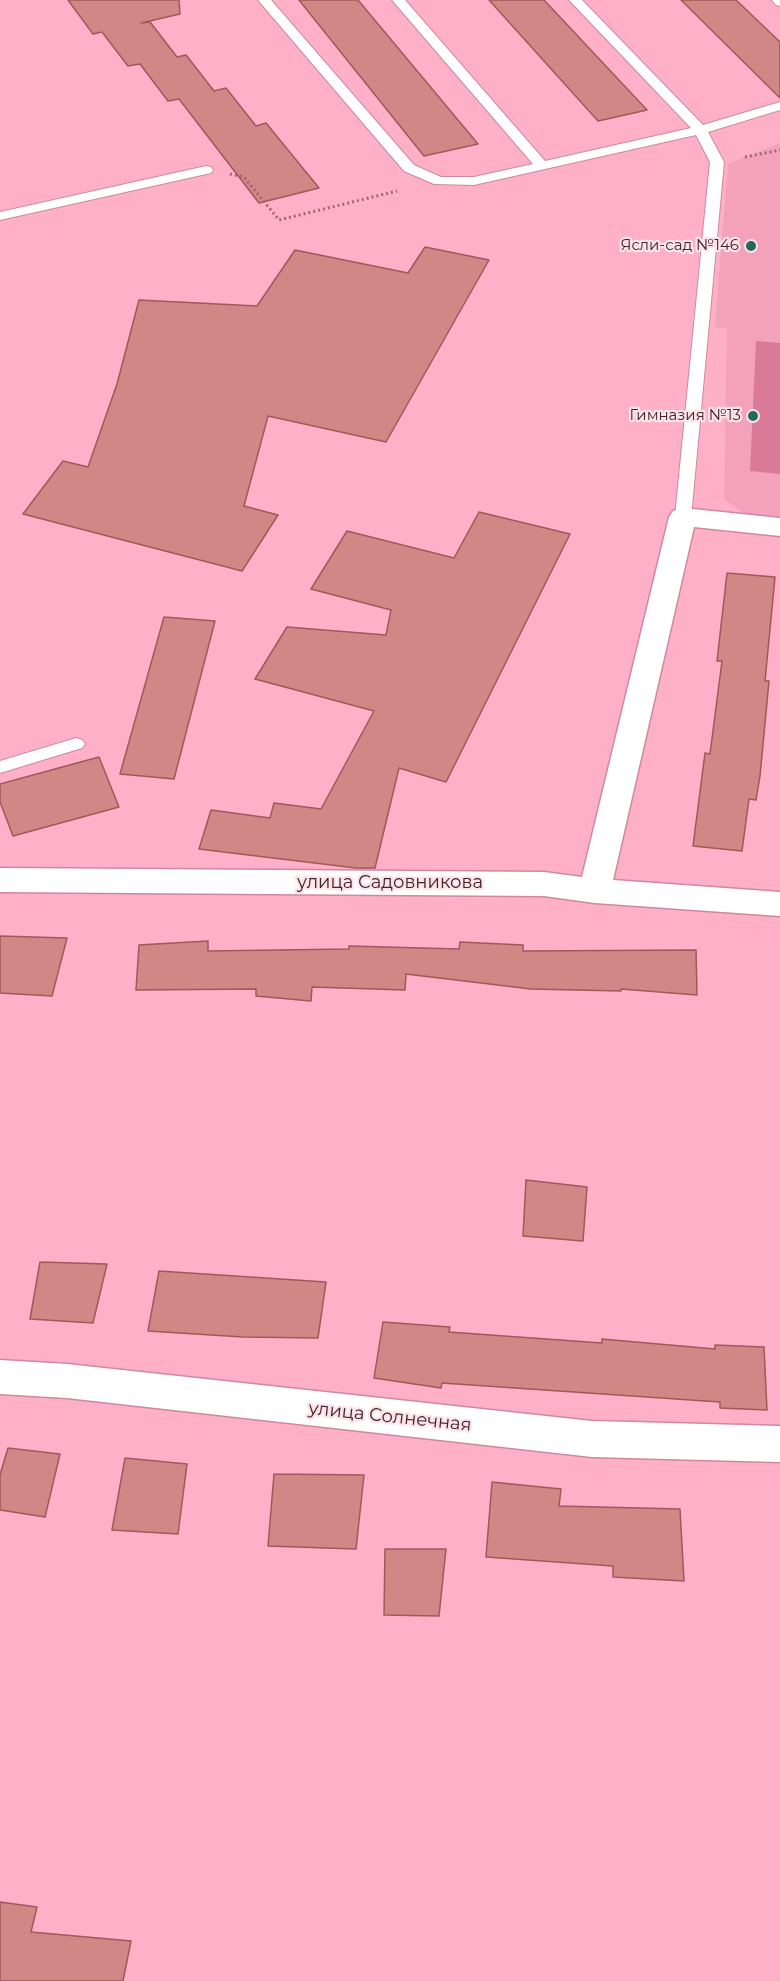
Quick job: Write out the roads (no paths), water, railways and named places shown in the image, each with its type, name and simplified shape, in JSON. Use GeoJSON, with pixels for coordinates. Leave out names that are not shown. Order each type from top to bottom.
{"type":"FeatureCollection","features":[{"type":"Feature","properties":{"kind":"street"},"geometry":{"type":"LineString","coordinates":[[595,891],[683,518],[780,527]]}},
{"type":"Feature","properties":{"kind":"street","name":"улица Садовникова"},"geometry":{"type":"LineString","coordinates":[[0,880],[544,884],[595,891],[780,904]]}},
{"type":"Feature","properties":{"kind":"street","name":"улица Солнечная"},"geometry":{"type":"LineString","coordinates":[[0,1377],[67,1381],[592,1439],[780,1444]]}},
{"type":"Feature","properties":{"kind":"lane"},"geometry":{"type":"LineString","coordinates":[[264,0],[409,168],[439,181],[474,181],[700,130],[780,106]]}},
{"type":"Feature","properties":{"kind":"lane"},"geometry":{"type":"LineString","coordinates":[[398,0],[542,166]]}},
{"type":"Feature","properties":{"kind":"lane"},"geometry":{"type":"LineString","coordinates":[[575,0],[700,130],[717,162],[683,518]]}},
{"type":"Feature","properties":{"kind":"lane"},"geometry":{"type":"LineString","coordinates":[[0,216],[206,170]]}},
{"type":"Feature","properties":{"kind":"lane"},"geometry":{"type":"LineString","coordinates":[[0,766],[76,744]]}},
{"type":"Feature","properties":{"kind":"place","name":"Ясли-сад №146"},"geometry":{"type":"Point","coordinates":[751,246]}},
{"type":"Feature","properties":{"kind":"place","name":"Гимназия №13"},"geometry":{"type":"Point","coordinates":[753,416]}}]}
